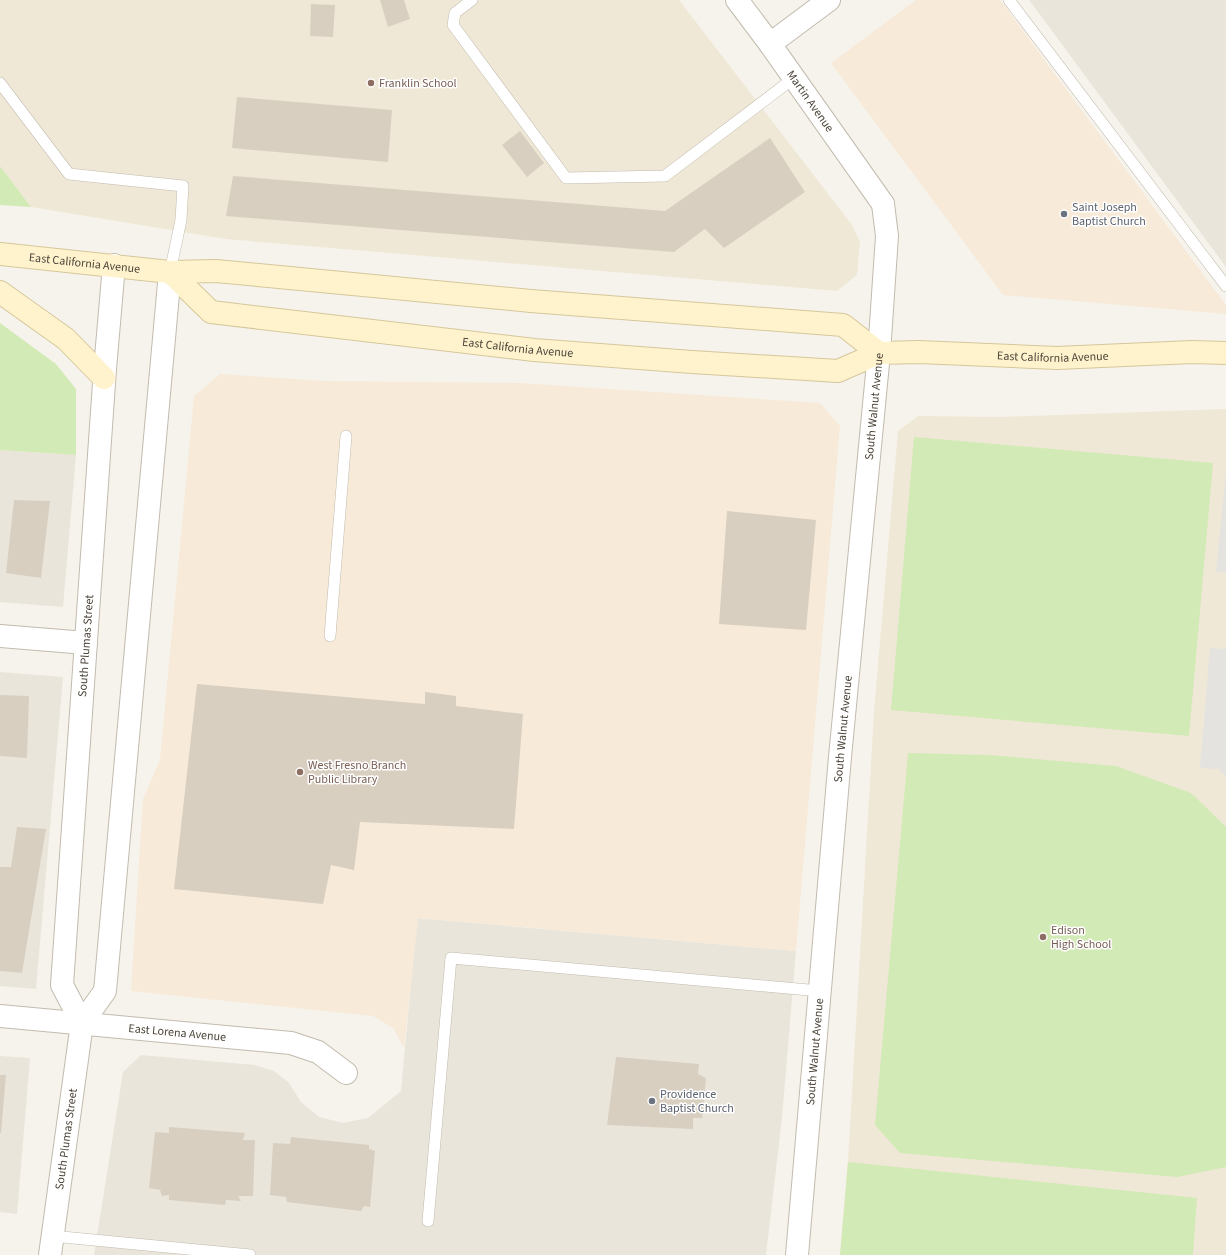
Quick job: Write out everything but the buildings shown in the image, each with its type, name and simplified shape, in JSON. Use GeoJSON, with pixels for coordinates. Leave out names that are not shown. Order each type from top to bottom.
{"type":"FeatureCollection","features":[{"type":"Feature","properties":{"kind":"main road","name":"East California Avenue"},"geometry":{"type":"LineString","coordinates":[[0,254],[170,272],[220,272],[531,301],[843,325],[879,353]]}},
{"type":"Feature","properties":{"kind":"main road","name":"East California Avenue"},"geometry":{"type":"LineString","coordinates":[[170,272],[212,312],[534,350],[838,371],[879,353],[919,352],[1057,358],[1192,352],[1226,353]]}},
{"type":"Feature","properties":{"kind":"main road"},"geometry":{"type":"LineString","coordinates":[[0,292],[66,339],[104,378]]}},
{"type":"Feature","properties":{"kind":"street","name":"Martin Avenue"},"geometry":{"type":"LineString","coordinates":[[736,0],[770,44],[883,204]]}},
{"type":"Feature","properties":{"kind":"street"},"geometry":{"type":"LineString","coordinates":[[770,44],[829,0]]}},
{"type":"Feature","properties":{"kind":"street","name":"South Walnut Avenue"},"geometry":{"type":"LineString","coordinates":[[797,1255],[840,757],[879,353],[887,236],[883,204]]}},
{"type":"Feature","properties":{"kind":"street","name":"South Plumas Street"},"geometry":{"type":"LineString","coordinates":[[82,1023],[62,985],[104,378],[114,265]]}},
{"type":"Feature","properties":{"kind":"street","name":"South Plumas Street"},"geometry":{"type":"LineString","coordinates":[[51,1245],[82,1023],[105,991],[170,272]]}},
{"type":"Feature","properties":{"kind":"street"},"geometry":{"type":"LineString","coordinates":[[0,636],[86,643]]}},
{"type":"Feature","properties":{"kind":"street","name":"East Lorena Avenue"},"geometry":{"type":"LineString","coordinates":[[0,1016],[291,1043],[318,1052],[346,1073]]}},
{"type":"Feature","properties":{"kind":"lane"},"geometry":{"type":"LineString","coordinates":[[472,0],[455,13],[453,25],[566,178],[665,176],[794,78]]}},
{"type":"Feature","properties":{"kind":"lane"},"geometry":{"type":"LineString","coordinates":[[1009,0],[1226,286]]}},
{"type":"Feature","properties":{"kind":"lane"},"geometry":{"type":"LineString","coordinates":[[0,83],[69,174],[183,186],[181,220],[170,272]]}},
{"type":"Feature","properties":{"kind":"lane"},"geometry":{"type":"LineString","coordinates":[[330,636],[346,436]]}},
{"type":"Feature","properties":{"kind":"lane"},"geometry":{"type":"LineString","coordinates":[[428,1221],[451,958],[820,991]]}},
{"type":"Feature","properties":{"kind":"lane"},"geometry":{"type":"LineString","coordinates":[[51,1245],[250,1255]]}},
{"type":"Feature","properties":{"kind":"shaded area","name":"Franklin School"},"geometry":{"type":"Polygon","coordinates":[[[0,0],[679,0],[852,225],[860,242],[857,275],[837,291],[226,239],[31,207],[0,166],[0,0]]]}},
{"type":"Feature","properties":{"kind":"shaded area"},"geometry":{"type":"Polygon","coordinates":[[[916,0],[1000,0],[1226,305],[1226,314],[1003,295],[831,63],[916,0]]]}},
{"type":"Feature","properties":{"kind":"shaded area"},"geometry":{"type":"Polygon","coordinates":[[[1029,0],[1226,0],[1226,267],[1041,16],[1029,0]]]}},
{"type":"Feature","properties":{"kind":"shaded area"},"geometry":{"type":"Polygon","coordinates":[[[220,374],[324,381],[520,383],[820,403],[840,426],[796,951],[418,918],[404,1048],[393,1028],[373,1016],[131,991],[143,799],[160,760],[194,396],[220,374]]]}},
{"type":"Feature","properties":{"kind":"shaded area","name":"Edison High School"},"geometry":{"type":"Polygon","coordinates":[[[1226,409],[1226,1255],[840,1255],[848,1162],[874,712],[898,431],[918,416],[1000,417],[1226,409]]]}},
{"type":"Feature","properties":{"kind":"shaded area"},"geometry":{"type":"Polygon","coordinates":[[[0,450],[76,455],[63,607],[0,602],[0,450]]]}},
{"type":"Feature","properties":{"kind":"shaded area"},"geometry":{"type":"Polygon","coordinates":[[[1226,471],[1226,573],[1216,572],[1226,471]]]}},
{"type":"Feature","properties":{"kind":"shaded area"},"geometry":{"type":"Polygon","coordinates":[[[1210,648],[1226,649],[1226,777],[1219,769],[1200,768],[1210,648]]]}},
{"type":"Feature","properties":{"kind":"shaded area"},"geometry":{"type":"Polygon","coordinates":[[[0,672],[63,677],[36,989],[0,986],[0,672]]]}},
{"type":"Feature","properties":{"kind":"shaded area"},"geometry":{"type":"Polygon","coordinates":[[[417,918],[796,951],[782,1118],[766,1255],[94,1255],[123,1072],[141,1055],[255,1065],[274,1071],[289,1083],[301,1102],[319,1117],[343,1123],[368,1118],[401,1091],[417,918]]]}},
{"type":"Feature","properties":{"kind":"shaded area"},"geometry":{"type":"Polygon","coordinates":[[[0,1056],[30,1058],[17,1214],[0,1212],[0,1056]]]}},
{"type":"Feature","properties":{"kind":"green space"},"geometry":{"type":"Polygon","coordinates":[[[0,166],[31,207],[0,205],[0,166]]]}},
{"type":"Feature","properties":{"kind":"green space"},"geometry":{"type":"Polygon","coordinates":[[[0,323],[56,364],[76,389],[76,455],[0,450],[0,323]]]}},
{"type":"Feature","properties":{"kind":"green space"},"geometry":{"type":"Polygon","coordinates":[[[914,437],[1213,463],[1189,736],[891,710],[914,437]]]}},
{"type":"Feature","properties":{"kind":"green space"},"geometry":{"type":"Polygon","coordinates":[[[908,753],[989,755],[1116,766],[1191,793],[1226,827],[1226,1167],[1177,1177],[900,1153],[875,1125],[908,753]]]}},
{"type":"Feature","properties":{"kind":"green space"},"geometry":{"type":"Polygon","coordinates":[[[848,1162],[1197,1198],[1193,1255],[840,1255],[848,1162]]]}},
{"type":"Feature","properties":{"kind":"place","name":"Franklin School"},"geometry":{"type":"Point","coordinates":[371,83]}},
{"type":"Feature","properties":{"kind":"place","name":"Saint Joseph Baptist Church"},"geometry":{"type":"Point","coordinates":[1064,214]}},
{"type":"Feature","properties":{"kind":"place","name":"West Fresno Branch Public Library"},"geometry":{"type":"Point","coordinates":[300,772]}},
{"type":"Feature","properties":{"kind":"place","name":"Edison High School"},"geometry":{"type":"Point","coordinates":[1043,937]}},
{"type":"Feature","properties":{"kind":"place","name":"Providence Baptist Church"},"geometry":{"type":"Point","coordinates":[652,1101]}}]}
